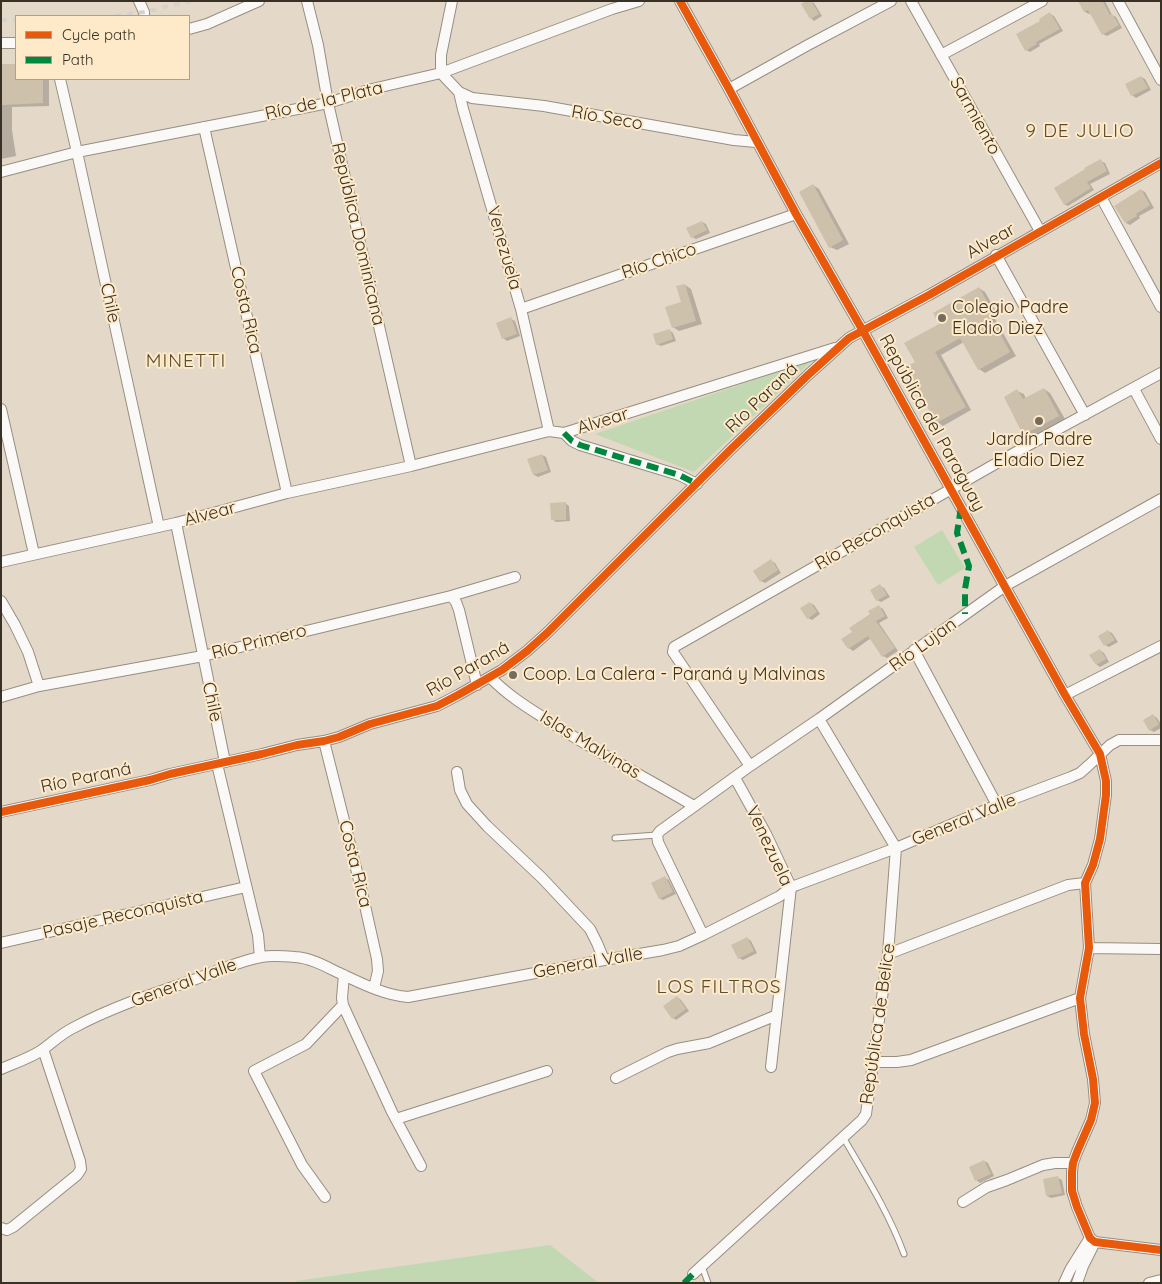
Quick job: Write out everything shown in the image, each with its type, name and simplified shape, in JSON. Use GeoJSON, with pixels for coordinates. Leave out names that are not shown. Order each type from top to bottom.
{"type":"FeatureCollection","features":[{"type":"Feature","properties":{"kind":"street"},"geometry":{"type":"LineString","coordinates":[[139,1],[144,15]]}},
{"type":"Feature","properties":{"kind":"street"},"geometry":{"type":"LineString","coordinates":[[190,29],[206,24],[259,1]]}},
{"type":"Feature","properties":{"kind":"street","name":"República Dominicana"},"geometry":{"type":"LineString","coordinates":[[307,1],[318,45],[328,103],[411,466]]}},
{"type":"Feature","properties":{"kind":"street"},"geometry":{"type":"LineString","coordinates":[[441,73],[441,55],[452,1]]}},
{"type":"Feature","properties":{"kind":"street","name":"Río de la Plata"},"geometry":{"type":"LineString","coordinates":[[1,172],[77,152],[328,103],[372,89],[441,73],[612,9],[639,1]]}},
{"type":"Feature","properties":{"kind":"street","name":"República del Paraguay"},"geometry":{"type":"LineString","coordinates":[[680,1],[796,214],[863,330],[1065,695],[1100,754],[1106,782],[1106,795],[1098,847],[1085,883]]}},
{"type":"Feature","properties":{"kind":"street"},"geometry":{"type":"LineString","coordinates":[[729,89],[891,1]]}},
{"type":"Feature","properties":{"kind":"street","name":"Sarmiento"},"geometry":{"type":"LineString","coordinates":[[911,1],[1040,231]]}},
{"type":"Feature","properties":{"kind":"street"},"geometry":{"type":"LineString","coordinates":[[941,55],[1042,1]]}},
{"type":"Feature","properties":{"kind":"street"},"geometry":{"type":"LineString","coordinates":[[1118,1],[1160,79]]}},
{"type":"Feature","properties":{"kind":"street"},"geometry":{"type":"LineString","coordinates":[[1,43],[15,43]]}},
{"type":"Feature","properties":{"kind":"street","name":"Venezuela"},"geometry":{"type":"LineString","coordinates":[[441,73],[459,92],[521,309],[549,431]]}},
{"type":"Feature","properties":{"kind":"street","name":"Chile"},"geometry":{"type":"LineString","coordinates":[[60,80],[159,527]]}},
{"type":"Feature","properties":{"kind":"street","name":"Río Seco"},"geometry":{"type":"LineString","coordinates":[[459,92],[472,98],[544,106],[734,140],[756,142]]}},
{"type":"Feature","properties":{"kind":"street","name":"Costa Rica"},"geometry":{"type":"LineString","coordinates":[[204,127],[287,493]]}},
{"type":"Feature","properties":{"kind":"street","name":"Alvear"},"geometry":{"type":"LineString","coordinates":[[1,562],[176,523],[287,493],[411,466],[549,431],[564,433],[838,347],[863,330],[1161,163]]}},
{"type":"Feature","properties":{"kind":"street"},"geometry":{"type":"LineString","coordinates":[[1101,197],[1161,307]]}},
{"type":"Feature","properties":{"kind":"street","name":"Río Chico"},"geometry":{"type":"LineString","coordinates":[[521,309],[796,214]]}},
{"type":"Feature","properties":{"kind":"street"},"geometry":{"type":"LineString","coordinates":[[996,256],[1085,415]]}},
{"type":"Feature","properties":{"kind":"street","name":"Río Paraná"},"geometry":{"type":"LineString","coordinates":[[1,812],[339,737],[370,724],[437,706],[477,685],[527,651],[547,633],[745,436],[838,347]]}},
{"type":"Feature","properties":{"kind":"street","name":"Río Reconquista"},"geometry":{"type":"LineString","coordinates":[[750,766],[673,652],[674,647],[951,489],[1161,374]]}},
{"type":"Feature","properties":{"kind":"street"},"geometry":{"type":"LineString","coordinates":[[1134,389],[1161,439]]}},
{"type":"Feature","properties":{"kind":"street"},"geometry":{"type":"LineString","coordinates":[[1,409],[4,435],[34,554]]}},
{"type":"Feature","properties":{"kind":"street"},"geometry":{"type":"LineString","coordinates":[[564,433],[572,441],[580,445],[679,475],[697,484]]}},
{"type":"Feature","properties":{"kind":"street","name":"Río Lujan"},"geometry":{"type":"LineString","coordinates":[[659,833],[750,766],[1005,586],[1161,499]]}},
{"type":"Feature","properties":{"kind":"street","name":"Chile"},"geometry":{"type":"LineString","coordinates":[[176,523],[203,656],[221,763],[246,887],[258,935],[260,957]]}},
{"type":"Feature","properties":{"kind":"street","name":"Río Primero"},"geometry":{"type":"LineString","coordinates":[[1,697],[39,686],[203,656],[450,596],[515,577]]}},
{"type":"Feature","properties":{"kind":"street"},"geometry":{"type":"LineString","coordinates":[[450,596],[456,602],[459,610],[477,685]]}},
{"type":"Feature","properties":{"kind":"street"},"geometry":{"type":"LineString","coordinates":[[1,601],[16,625],[28,652],[39,686]]}},
{"type":"Feature","properties":{"kind":"street"},"geometry":{"type":"LineString","coordinates":[[1065,695],[1161,646]]}},
{"type":"Feature","properties":{"kind":"street"},"geometry":{"type":"LineString","coordinates":[[914,650],[996,806]]}},
{"type":"Feature","properties":{"kind":"street","name":"Islas Malvinas"},"geometry":{"type":"LineString","coordinates":[[490,677],[514,699],[589,746],[694,806]]}},
{"type":"Feature","properties":{"kind":"street"},"geometry":{"type":"LineString","coordinates":[[819,719],[896,848]]}},
{"type":"Feature","properties":{"kind":"street","name":"Costa Rica"},"geometry":{"type":"LineString","coordinates":[[324,740],[377,959],[378,971],[374,988]]}},
{"type":"Feature","properties":{"kind":"street","name":"General Valle"},"geometry":{"type":"LineString","coordinates":[[1,1069],[34,1055],[59,1036],[93,1018],[142,998],[241,962],[260,957],[297,957],[316,962],[395,996],[408,997],[679,946],[780,896],[791,887],[896,848],[1080,773],[1110,745],[1119,740],[1161,740]]}},
{"type":"Feature","properties":{"kind":"street"},"geometry":{"type":"LineString","coordinates":[[457,772],[460,790],[467,804],[486,826],[542,878],[590,930],[604,960]]}},
{"type":"Feature","properties":{"kind":"street","name":"Venezuela"},"geometry":{"type":"LineString","coordinates":[[735,778],[766,834],[791,887],[771,1067]]}},
{"type":"Feature","properties":{"kind":"street"},"geometry":{"type":"LineString","coordinates":[[659,833],[658,842],[703,935]]}},
{"type":"Feature","properties":{"kind":"street","name":"República de Belice"},"geometry":{"type":"LineString","coordinates":[[692,1274],[862,1120],[866,1114],[888,954],[896,848]]}},
{"type":"Feature","properties":{"kind":"street"},"geometry":{"type":"LineString","coordinates":[[888,954],[1068,885],[1085,883],[1089,948],[1080,998],[1084,1034],[1093,1079],[1094,1103],[1092,1120],[1073,1163],[1072,1191],[1092,1240],[1077,1283]]}},
{"type":"Feature","properties":{"kind":"street","name":"Pasaje Reconquista"},"geometry":{"type":"LineString","coordinates":[[1,943],[246,887]]}},
{"type":"Feature","properties":{"kind":"street"},"geometry":{"type":"LineString","coordinates":[[1089,948],[1161,948]]}},
{"type":"Feature","properties":{"kind":"street"},"geometry":{"type":"LineString","coordinates":[[344,975],[343,1005],[396,1119],[421,1166]]}},
{"type":"Feature","properties":{"kind":"street"},"geometry":{"type":"LineString","coordinates":[[873,1062],[911,1060],[1080,998]]}},
{"type":"Feature","properties":{"kind":"street"},"geometry":{"type":"LineString","coordinates":[[325,1196],[302,1165],[254,1071],[306,1044],[343,1005]]}},
{"type":"Feature","properties":{"kind":"street"},"geometry":{"type":"LineString","coordinates":[[616,1078],[644,1062],[668,1052],[709,1044],[777,1015]]}},
{"type":"Feature","properties":{"kind":"street"},"geometry":{"type":"LineString","coordinates":[[1,1228],[7,1230],[13,1228],[77,1175],[81,1169],[43,1049]]}},
{"type":"Feature","properties":{"kind":"street"},"geometry":{"type":"LineString","coordinates":[[396,1119],[546,1071]]}},
{"type":"Feature","properties":{"kind":"street"},"geometry":{"type":"LineString","coordinates":[[963,1202],[987,1187],[1043,1165],[1055,1162],[1073,1163]]}},
{"type":"Feature","properties":{"kind":"street"},"geometry":{"type":"LineString","coordinates":[[1092,1240],[1161,1250]]}},
{"type":"Feature","properties":{"kind":"street"},"geometry":{"type":"LineString","coordinates":[[1064,1283],[1070,1270],[1092,1240]]}},
{"type":"Feature","properties":{"kind":"street"},"geometry":{"type":"LineString","coordinates":[[1150,1283],[1161,1280]]}},
{"type":"Feature","properties":{"kind":"lane"},"geometry":{"type":"LineString","coordinates":[[615,838],[659,833]]}},
{"type":"Feature","properties":{"kind":"lane"},"geometry":{"type":"LineString","coordinates":[[842,1137],[896,1232],[904,1254]]}},
{"type":"Feature","properties":{"kind":"lane"},"geometry":{"type":"LineString","coordinates":[[702,1265],[708,1283]]}},
{"type":"Feature","properties":{"kind":"green space"},"geometry":{"type":"Polygon","coordinates":[[[813,360],[694,472],[595,434],[813,360]]]}},
{"type":"Feature","properties":{"kind":"green space"},"geometry":{"type":"Polygon","coordinates":[[[942,530],[965,568],[938,585],[914,547],[942,530]]]}},
{"type":"Feature","properties":{"kind":"green space"},"geometry":{"type":"Polygon","coordinates":[[[550,1245],[599,1283],[295,1283],[296,1281],[550,1245]]]}},
{"type":"Feature","properties":{"kind":"building"},"geometry":{"type":"Polygon","coordinates":[[[811,1],[819,14],[810,19],[801,4],[811,1]]]}},
{"type":"Feature","properties":{"kind":"building"},"geometry":{"type":"Polygon","coordinates":[[[1078,1],[1104,1],[1110,15],[1112,14],[1119,25],[1102,35],[1088,10],[1084,12],[1078,1]]]}},
{"type":"Feature","properties":{"kind":"building"},"geometry":{"type":"Polygon","coordinates":[[[1050,12],[1060,29],[1036,42],[1037,44],[1025,51],[1016,34],[1040,21],[1039,19],[1050,12]]]}},
{"type":"Feature","properties":{"kind":"building"},"geometry":{"type":"Polygon","coordinates":[[[1,64],[15,64],[15,80],[43,80],[43,103],[1,105],[1,64]]]}},
{"type":"Feature","properties":{"kind":"building"},"geometry":{"type":"Polygon","coordinates":[[[1141,76],[1148,88],[1131,96],[1125,84],[1141,76]]]}},
{"type":"Feature","properties":{"kind":"building"},"geometry":{"type":"Polygon","coordinates":[[[1101,159],[1107,171],[1087,182],[1091,188],[1064,205],[1054,188],[1101,159]]]}},
{"type":"Feature","properties":{"kind":"building"},"geometry":{"type":"Polygon","coordinates":[[[813,184],[843,240],[829,248],[799,192],[813,184]]]}},
{"type":"Feature","properties":{"kind":"building"},"geometry":{"type":"Polygon","coordinates":[[[1141,189],[1150,205],[1125,223],[1114,206],[1141,189]]]}},
{"type":"Feature","properties":{"kind":"building"},"geometry":{"type":"Polygon","coordinates":[[[702,221],[707,230],[691,238],[686,228],[702,221]]]}},
{"type":"Feature","properties":{"kind":"building"},"geometry":{"type":"Polygon","coordinates":[[[685,284],[696,321],[672,328],[665,307],[681,302],[676,286],[685,284]]]}},
{"type":"Feature","properties":{"kind":"building"},"geometry":{"type":"Polygon","coordinates":[[[979,287],[993,312],[989,314],[1010,352],[978,370],[960,338],[935,352],[966,407],[936,423],[905,367],[915,362],[904,343],[939,324],[933,313],[979,287]]]}},
{"type":"Feature","properties":{"kind":"building"},"geometry":{"type":"Polygon","coordinates":[[[511,317],[517,334],[502,339],[496,323],[511,317]]]}},
{"type":"Feature","properties":{"kind":"building"},"geometry":{"type":"Polygon","coordinates":[[[670,329],[673,339],[656,345],[653,334],[670,329]]]}},
{"type":"Feature","properties":{"kind":"building"},"geometry":{"type":"Polygon","coordinates":[[[1044,388],[1059,416],[1023,435],[1004,397],[1017,389],[1023,399],[1044,388]]]}},
{"type":"Feature","properties":{"kind":"building"},"geometry":{"type":"Polygon","coordinates":[[[542,454],[548,470],[533,475],[527,459],[542,454]]]}},
{"type":"Feature","properties":{"kind":"building"},"geometry":{"type":"Polygon","coordinates":[[[566,502],[566,520],[551,520],[550,503],[566,502]]]}},
{"type":"Feature","properties":{"kind":"building"},"geometry":{"type":"Polygon","coordinates":[[[771,559],[778,570],[760,582],[753,571],[771,559]]]}},
{"type":"Feature","properties":{"kind":"building"},"geometry":{"type":"Polygon","coordinates":[[[880,584],[887,595],[876,601],[870,590],[880,584]]]}},
{"type":"Feature","properties":{"kind":"building"},"geometry":{"type":"Polygon","coordinates":[[[810,602],[817,612],[807,619],[800,608],[810,602]]]}},
{"type":"Feature","properties":{"kind":"building"},"geometry":{"type":"Polygon","coordinates":[[[879,605],[885,616],[876,621],[895,648],[882,657],[868,636],[848,649],[841,639],[852,632],[849,628],[870,614],[868,611],[879,605]]]}},
{"type":"Feature","properties":{"kind":"building"},"geometry":{"type":"Polygon","coordinates":[[[1108,630],[1115,640],[1104,646],[1098,636],[1108,630]]]}},
{"type":"Feature","properties":{"kind":"building"},"geometry":{"type":"Polygon","coordinates":[[[1100,649],[1106,659],[1096,665],[1089,655],[1100,649]]]}},
{"type":"Feature","properties":{"kind":"building"},"geometry":{"type":"Polygon","coordinates":[[[1153,714],[1159,724],[1149,731],[1143,720],[1153,714]]]}},
{"type":"Feature","properties":{"kind":"building"},"geometry":{"type":"Polygon","coordinates":[[[665,876],[673,892],[659,899],[651,883],[665,876]]]}},
{"type":"Feature","properties":{"kind":"building"},"geometry":{"type":"Polygon","coordinates":[[[747,937],[754,951],[738,959],[731,945],[747,937]]]}},
{"type":"Feature","properties":{"kind":"building"},"geometry":{"type":"Polygon","coordinates":[[[677,996],[686,1009],[672,1019],[663,1006],[677,996]]]}},
{"type":"Feature","properties":{"kind":"building"},"geometry":{"type":"Polygon","coordinates":[[[984,1160],[991,1174],[975,1181],[969,1167],[984,1160]]]}},
{"type":"Feature","properties":{"kind":"building"},"geometry":{"type":"Polygon","coordinates":[[[1058,1176],[1062,1193],[1046,1196],[1043,1179],[1058,1176]]]}},
{"type":"Feature","properties":{"kind":"railway"},"geometry":{"type":"LineString","coordinates":[[122,15],[191,1]]}},
{"type":"Feature","properties":{"kind":"railway"},"geometry":{"type":"LineString","coordinates":[[1,20],[15,20]]}},
{"type":"Feature","properties":{"kind":"marked path"},"geometry":{"type":"LineString","coordinates":[[564,433],[572,441],[580,445],[679,475],[697,484]]}},
{"type":"Feature","properties":{"kind":"marked path"},"geometry":{"type":"LineString","coordinates":[[961,507],[957,533],[969,566],[965,589],[965,614]]}},
{"type":"Feature","properties":{"kind":"marked path"},"geometry":{"type":"LineString","coordinates":[[684,1283],[693,1274]]}},
{"type":"Feature","properties":{"kind":"cycle path"},"geometry":{"type":"LineString","coordinates":[[680,1],[796,214],[1065,695],[1100,754],[1106,781],[1106,795],[1100,839],[1093,865],[1085,883],[1089,948],[1080,998],[1095,1103],[1091,1120],[1073,1163],[1072,1191],[1090,1238],[1095,1242],[1161,1250]]}},
{"type":"Feature","properties":{"kind":"cycle path"},"geometry":{"type":"LineString","coordinates":[[1,812],[150,780],[297,745],[324,741],[370,724],[437,706],[458,695],[502,670],[547,633],[731,449],[849,338],[929,295],[1161,163]]}},
{"type":"Feature","properties":{"kind":"place","name":"Colegio Padre Eladio Diez"},"geometry":{"type":"Point","coordinates":[942,318]}},
{"type":"Feature","properties":{"kind":"place","name":"Jardín Padre Eladio Diez"},"geometry":{"type":"Point","coordinates":[1039,421]}},
{"type":"Feature","properties":{"kind":"place","name":"Coop. La Calera - Paraná y Malvinas"},"geometry":{"type":"Point","coordinates":[513,675]}},
{"type":"Feature","properties":{"kind":"district","name":"9 DE JULIO"},"geometry":{"type":"Point","coordinates":[1080,131]}},
{"type":"Feature","properties":{"kind":"district","name":"MINETTI"},"geometry":{"type":"Point","coordinates":[186,361]}},
{"type":"Feature","properties":{"kind":"district","name":"LOS FILTROS"},"geometry":{"type":"Point","coordinates":[719,987]}}]}
